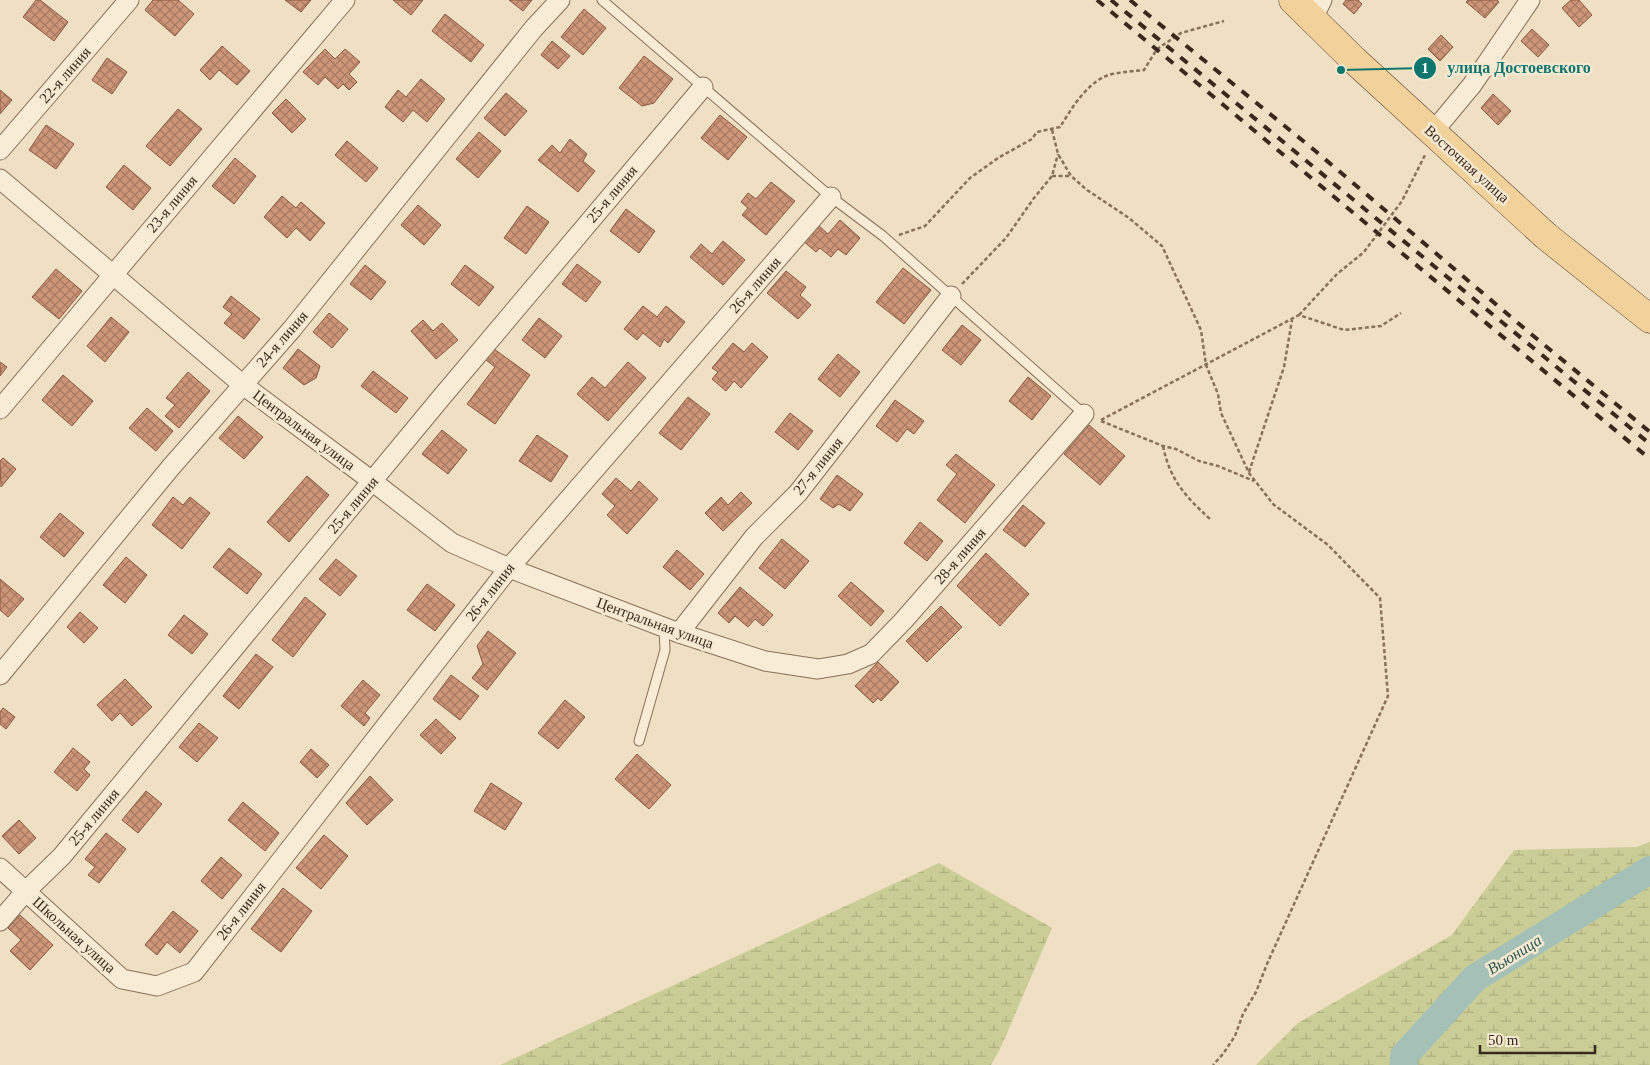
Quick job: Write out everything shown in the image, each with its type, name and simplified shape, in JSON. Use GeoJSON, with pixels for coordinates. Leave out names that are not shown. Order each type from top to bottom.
{"type":"FeatureCollection","features":[{"type":"Feature","properties":{"kind":"main road","name":"Восточная улица"},"geometry":{"type":"LineString","coordinates":[[1293,0],[1317,10],[1432,133],[1546,236],[1650,319]]}},
{"type":"Feature","properties":{"kind":"street","name":"22-я линия"},"geometry":{"type":"LineString","coordinates":[[0,150],[129,0]]}},
{"type":"Feature","properties":{"kind":"street","name":"23-я линия"},"geometry":{"type":"LineString","coordinates":[[0,409],[345,0]]}},
{"type":"Feature","properties":{"kind":"street","name":"24-я линия"},"geometry":{"type":"LineString","coordinates":[[0,675],[171,467],[292,329],[534,28],[560,0]]}},
{"type":"Feature","properties":{"kind":"street"},"geometry":{"type":"LineString","coordinates":[[1432,133],[1472,85],[1530,0]]}},
{"type":"Feature","properties":{"kind":"street","name":"25-я линия"},"geometry":{"type":"LineString","coordinates":[[0,921],[62,856],[440,399],[702,87]]}},
{"type":"Feature","properties":{"kind":"street","name":"Центральная улица"},"geometry":{"type":"LineString","coordinates":[[0,179],[242,385],[452,543],[509,568],[672,630],[765,661],[818,669]]}},
{"type":"Feature","properties":{"kind":"street","name":"26-я линия"},"geometry":{"type":"LineString","coordinates":[[157,986],[194,972],[509,568],[831,198]]}},
{"type":"Feature","properties":{"kind":"street","name":"27-я линия"},"geometry":{"type":"LineString","coordinates":[[672,630],[754,538],[798,493],[951,296]]}},
{"type":"Feature","properties":{"kind":"street","name":"28-я линия"},"geometry":{"type":"LineString","coordinates":[[818,669],[848,664],[871,654],[1092,417]]}},
{"type":"Feature","properties":{"kind":"street","name":"Школьная улица"},"geometry":{"type":"LineString","coordinates":[[0,868],[122,978],[157,986]]}},
{"type":"Feature","properties":{"kind":"lane"},"geometry":{"type":"LineString","coordinates":[[602,0],[831,198],[883,236],[1092,417]]}},
{"type":"Feature","properties":{"kind":"lane"},"geometry":{"type":"LineString","coordinates":[[639,741],[672,630]]}},
{"type":"Feature","properties":{"kind":"path"},"geometry":{"type":"LineString","coordinates":[[883,236],[899,235],[926,226],[970,178],[998,158],[1032,139],[1037,132],[1060,128],[1075,104],[1096,82],[1111,74],[1144,70],[1156,49],[1181,33],[1224,21]]}},
{"type":"Feature","properties":{"kind":"path"},"geometry":{"type":"LineString","coordinates":[[1052,130],[1058,154],[1071,176],[1087,190],[1129,218],[1162,246],[1201,330],[1206,365],[1218,394],[1222,413],[1249,473],[1273,504],[1328,545],[1380,598],[1388,696],[1256,992],[1243,1014],[1234,1036],[1223,1054],[1213,1065]]}},
{"type":"Feature","properties":{"kind":"path"},"geometry":{"type":"LineString","coordinates":[[1092,417],[1206,365],[1299,315],[1337,274],[1364,252],[1402,201],[1426,154],[1432,133]]}},
{"type":"Feature","properties":{"kind":"path"},"geometry":{"type":"LineString","coordinates":[[951,296],[1006,238],[1052,176],[1058,154]]}},
{"type":"Feature","properties":{"kind":"path"},"geometry":{"type":"LineString","coordinates":[[1052,176],[1071,176]]}},
{"type":"Feature","properties":{"kind":"path"},"geometry":{"type":"LineString","coordinates":[[1299,315],[1344,330],[1382,326],[1401,313]]}},
{"type":"Feature","properties":{"kind":"path"},"geometry":{"type":"LineString","coordinates":[[1249,473],[1284,367],[1292,320]]}},
{"type":"Feature","properties":{"kind":"path"},"geometry":{"type":"LineString","coordinates":[[1092,417],[1163,446],[1176,449],[1199,461],[1218,466],[1256,481]]}},
{"type":"Feature","properties":{"kind":"path"},"geometry":{"type":"LineString","coordinates":[[1163,446],[1166,461],[1177,484],[1210,519]]}},
{"type":"Feature","properties":{"kind":"green space"},"geometry":{"type":"Polygon","coordinates":[[[1650,842],[1650,1065],[1256,1065],[1298,1023],[1452,935],[1514,850],[1636,847],[1650,842]]]}},
{"type":"Feature","properties":{"kind":"green space"},"geometry":{"type":"Polygon","coordinates":[[[939,863],[1052,928],[1001,1047],[991,1065],[500,1065],[939,863]]]}},
{"type":"Feature","properties":{"kind":"building"},"geometry":{"type":"Polygon","coordinates":[[[36,0],[40,0],[68,22],[54,41],[23,17],[36,0]]]}},
{"type":"Feature","properties":{"kind":"building"},"geometry":{"type":"Polygon","coordinates":[[[153,0],[178,0],[194,14],[175,36],[145,10],[153,0]]]}},
{"type":"Feature","properties":{"kind":"building"},"geometry":{"type":"Polygon","coordinates":[[[285,0],[311,0],[301,12],[285,0]]]}},
{"type":"Feature","properties":{"kind":"building"},"geometry":{"type":"Polygon","coordinates":[[[393,0],[423,0],[411,15],[393,0]]]}},
{"type":"Feature","properties":{"kind":"building"},"geometry":{"type":"Polygon","coordinates":[[[509,0],[532,0],[523,11],[509,0]]]}},
{"type":"Feature","properties":{"kind":"building"},"geometry":{"type":"Polygon","coordinates":[[[1346,0],[1358,0],[1362,4],[1354,14],[1343,4],[1346,0]]]}},
{"type":"Feature","properties":{"kind":"building"},"geometry":{"type":"Polygon","coordinates":[[[1468,0],[1497,0],[1499,2],[1485,18],[1466,2],[1468,0]]]}},
{"type":"Feature","properties":{"kind":"building"},"geometry":{"type":"Polygon","coordinates":[[[1571,0],[1579,0],[1592,15],[1579,27],[1562,8],[1571,0]]]}},
{"type":"Feature","properties":{"kind":"building"},"geometry":{"type":"Polygon","coordinates":[[[584,9],[606,28],[583,55],[561,37],[584,9]]]}},
{"type":"Feature","properties":{"kind":"building"},"geometry":{"type":"Polygon","coordinates":[[[445,14],[484,45],[471,62],[432,31],[445,14]]]}},
{"type":"Feature","properties":{"kind":"building"},"geometry":{"type":"Polygon","coordinates":[[[1532,29],[1549,45],[1538,57],[1521,41],[1532,29]]]}},
{"type":"Feature","properties":{"kind":"building"},"geometry":{"type":"Polygon","coordinates":[[[1441,35],[1453,47],[1440,61],[1428,49],[1441,35]]]}},
{"type":"Feature","properties":{"kind":"building"},"geometry":{"type":"Polygon","coordinates":[[[552,41],[570,56],[558,69],[541,55],[552,41]]]}},
{"type":"Feature","properties":{"kind":"building"},"geometry":{"type":"Polygon","coordinates":[[[222,46],[250,71],[237,85],[219,70],[210,80],[200,70],[222,46]]]}},
{"type":"Feature","properties":{"kind":"building"},"geometry":{"type":"Polygon","coordinates":[[[325,49],[335,59],[345,49],[360,62],[349,74],[357,82],[349,90],[343,84],[338,89],[325,77],[318,85],[303,72],[325,49]]]}},
{"type":"Feature","properties":{"kind":"building"},"geometry":{"type":"Polygon","coordinates":[[[644,56],[673,79],[654,103],[642,106],[619,88],[644,56]]]}},
{"type":"Feature","properties":{"kind":"building"},"geometry":{"type":"Polygon","coordinates":[[[107,58],[127,72],[112,94],[92,80],[107,58]]]}},
{"type":"Feature","properties":{"kind":"building"},"geometry":{"type":"Polygon","coordinates":[[[421,79],[445,99],[427,122],[413,110],[403,122],[385,107],[398,90],[406,97],[421,79]]]}},
{"type":"Feature","properties":{"kind":"building"},"geometry":{"type":"Polygon","coordinates":[[[0,90],[12,100],[0,114],[0,90]]]}},
{"type":"Feature","properties":{"kind":"building"},"geometry":{"type":"Polygon","coordinates":[[[506,93],[527,111],[505,136],[484,118],[506,93]]]}},
{"type":"Feature","properties":{"kind":"building"},"geometry":{"type":"Polygon","coordinates":[[[1493,94],[1511,111],[1498,125],[1481,108],[1493,94]]]}},
{"type":"Feature","properties":{"kind":"building"},"geometry":{"type":"Polygon","coordinates":[[[286,99],[306,119],[292,133],[272,113],[286,99]]]}},
{"type":"Feature","properties":{"kind":"building"},"geometry":{"type":"Polygon","coordinates":[[[178,109],[202,129],[170,166],[146,146],[178,109]]]}},
{"type":"Feature","properties":{"kind":"building"},"geometry":{"type":"Polygon","coordinates":[[[720,115],[747,137],[728,160],[701,138],[720,115]]]}},
{"type":"Feature","properties":{"kind":"building"},"geometry":{"type":"Polygon","coordinates":[[[46,125],[74,144],[56,169],[29,150],[46,125]]]}},
{"type":"Feature","properties":{"kind":"building"},"geometry":{"type":"Polygon","coordinates":[[[479,132],[501,151],[478,178],[456,159],[479,132]]]}},
{"type":"Feature","properties":{"kind":"building"},"geometry":{"type":"Polygon","coordinates":[[[570,139],[587,154],[583,161],[595,171],[578,192],[538,160],[552,145],[560,153],[570,139]]]}},
{"type":"Feature","properties":{"kind":"building"},"geometry":{"type":"Polygon","coordinates":[[[347,141],[378,168],[366,182],[335,155],[347,141]]]}},
{"type":"Feature","properties":{"kind":"building"},"geometry":{"type":"Polygon","coordinates":[[[235,158],[256,176],[234,204],[212,186],[235,158]]]}},
{"type":"Feature","properties":{"kind":"building"},"geometry":{"type":"Polygon","coordinates":[[[124,165],[151,188],[133,210],[106,187],[124,165]]]}},
{"type":"Feature","properties":{"kind":"building"},"geometry":{"type":"Polygon","coordinates":[[[771,182],[795,201],[766,235],[742,215],[748,208],[741,202],[748,193],[756,199],[771,182]]]}},
{"type":"Feature","properties":{"kind":"building"},"geometry":{"type":"Polygon","coordinates":[[[282,196],[296,208],[301,202],[325,223],[310,241],[296,228],[287,238],[264,217],[282,196]]]}},
{"type":"Feature","properties":{"kind":"building"},"geometry":{"type":"Polygon","coordinates":[[[418,205],[441,225],[424,245],[401,225],[418,205]]]}},
{"type":"Feature","properties":{"kind":"building"},"geometry":{"type":"Polygon","coordinates":[[[527,206],[549,222],[526,254],[504,238],[527,206]]]}},
{"type":"Feature","properties":{"kind":"building"},"geometry":{"type":"Polygon","coordinates":[[[626,209],[655,231],[639,253],[610,231],[626,209]]]}},
{"type":"Feature","properties":{"kind":"building"},"geometry":{"type":"Polygon","coordinates":[[[840,220],[860,238],[846,255],[838,249],[831,257],[820,248],[816,252],[802,240],[817,224],[828,234],[840,220]]]}},
{"type":"Feature","properties":{"kind":"building"},"geometry":{"type":"Polygon","coordinates":[[[723,241],[745,260],[723,285],[690,257],[701,244],[712,254],[723,241]]]}},
{"type":"Feature","properties":{"kind":"building"},"geometry":{"type":"Polygon","coordinates":[[[577,264],[601,282],[586,302],[562,284],[577,264]]]}},
{"type":"Feature","properties":{"kind":"building"},"geometry":{"type":"Polygon","coordinates":[[[365,265],[386,282],[371,300],[350,284],[365,265]]]}},
{"type":"Feature","properties":{"kind":"building"},"geometry":{"type":"Polygon","coordinates":[[[465,265],[494,287],[479,306],[451,284],[465,265]]]}},
{"type":"Feature","properties":{"kind":"building"},"geometry":{"type":"Polygon","coordinates":[[[903,268],[931,290],[904,324],[876,302],[903,268]]]}},
{"type":"Feature","properties":{"kind":"building"},"geometry":{"type":"Polygon","coordinates":[[[56,269],[82,291],[59,319],[32,297],[56,269]]]}},
{"type":"Feature","properties":{"kind":"building"},"geometry":{"type":"Polygon","coordinates":[[[786,271],[806,287],[800,295],[811,305],[798,319],[767,293],[786,271]]]}},
{"type":"Feature","properties":{"kind":"building"},"geometry":{"type":"Polygon","coordinates":[[[231,296],[260,319],[244,339],[224,323],[232,314],[223,307],[231,296]]]}},
{"type":"Feature","properties":{"kind":"building"},"geometry":{"type":"Polygon","coordinates":[[[643,306],[657,317],[666,306],[685,322],[668,343],[664,339],[660,347],[643,333],[637,340],[624,329],[643,306]]]}},
{"type":"Feature","properties":{"kind":"building"},"geometry":{"type":"Polygon","coordinates":[[[329,313],[348,329],[332,348],[313,332],[329,313]]]}},
{"type":"Feature","properties":{"kind":"building"},"geometry":{"type":"Polygon","coordinates":[[[111,317],[129,332],[105,362],[87,346],[111,317]]]}},
{"type":"Feature","properties":{"kind":"building"},"geometry":{"type":"Polygon","coordinates":[[[539,318],[562,336],[545,358],[522,340],[539,318]]]}},
{"type":"Feature","properties":{"kind":"building"},"geometry":{"type":"Polygon","coordinates":[[[423,320],[433,331],[442,323],[458,340],[436,359],[411,331],[423,320]]]}},
{"type":"Feature","properties":{"kind":"building"},"geometry":{"type":"Polygon","coordinates":[[[962,325],[981,340],[961,365],[942,350],[962,325]]]}},
{"type":"Feature","properties":{"kind":"building"},"geometry":{"type":"Polygon","coordinates":[[[733,343],[744,352],[752,343],[768,357],[741,388],[734,381],[726,391],[712,379],[718,372],[712,368],[733,343]]]}},
{"type":"Feature","properties":{"kind":"building"},"geometry":{"type":"Polygon","coordinates":[[[298,349],[320,366],[316,378],[304,385],[283,368],[298,349]]]}},
{"type":"Feature","properties":{"kind":"building"},"geometry":{"type":"Polygon","coordinates":[[[494,349],[530,375],[495,424],[467,404],[495,367],[486,360],[494,349]]]}},
{"type":"Feature","properties":{"kind":"building"},"geometry":{"type":"Polygon","coordinates":[[[838,354],[860,372],[840,397],[818,379],[838,354]]]}},
{"type":"Feature","properties":{"kind":"building"},"geometry":{"type":"Polygon","coordinates":[[[0,362],[7,367],[0,376],[0,362]]]}},
{"type":"Feature","properties":{"kind":"building"},"geometry":{"type":"Polygon","coordinates":[[[628,362],[646,378],[608,421],[577,394],[592,377],[605,388],[628,362]]]}},
{"type":"Feature","properties":{"kind":"building"},"geometry":{"type":"Polygon","coordinates":[[[373,371],[408,398],[396,413],[361,386],[373,371]]]}},
{"type":"Feature","properties":{"kind":"building"},"geometry":{"type":"Polygon","coordinates":[[[188,372],[210,391],[179,428],[165,416],[175,405],[166,398],[188,372]]]}},
{"type":"Feature","properties":{"kind":"building"},"geometry":{"type":"Polygon","coordinates":[[[63,375],[93,401],[72,426],[42,400],[63,375]]]}},
{"type":"Feature","properties":{"kind":"building"},"geometry":{"type":"Polygon","coordinates":[[[1028,377],[1051,396],[1032,420],[1009,401],[1028,377]]]}},
{"type":"Feature","properties":{"kind":"building"},"geometry":{"type":"Polygon","coordinates":[[[688,397],[710,414],[681,450],[659,433],[688,397]]]}},
{"type":"Feature","properties":{"kind":"building"},"geometry":{"type":"Polygon","coordinates":[[[895,400],[924,421],[914,434],[907,429],[897,442],[876,426],[895,400]]]}},
{"type":"Feature","properties":{"kind":"building"},"geometry":{"type":"Polygon","coordinates":[[[147,408],[173,431],[156,451],[129,428],[147,408]]]}},
{"type":"Feature","properties":{"kind":"building"},"geometry":{"type":"Polygon","coordinates":[[[790,413],[813,431],[798,450],[775,432],[790,413]]]}},
{"type":"Feature","properties":{"kind":"building"},"geometry":{"type":"Polygon","coordinates":[[[238,416],[263,437],[244,459],[219,438],[238,416]]]}},
{"type":"Feature","properties":{"kind":"building"},"geometry":{"type":"Polygon","coordinates":[[[1089,425],[1125,456],[1100,485],[1064,454],[1089,425]]]}},
{"type":"Feature","properties":{"kind":"building"},"geometry":{"type":"Polygon","coordinates":[[[442,430],[467,450],[448,474],[422,454],[442,430]]]}},
{"type":"Feature","properties":{"kind":"building"},"geometry":{"type":"Polygon","coordinates":[[[537,435],[568,456],[551,482],[519,461],[537,435]]]}},
{"type":"Feature","properties":{"kind":"building"},"geometry":{"type":"Polygon","coordinates":[[[956,454],[995,485],[965,523],[937,500],[957,474],[946,465],[956,454]]]}},
{"type":"Feature","properties":{"kind":"building"},"geometry":{"type":"Polygon","coordinates":[[[3,458],[16,469],[1,487],[0,461],[3,458]]]}},
{"type":"Feature","properties":{"kind":"building"},"geometry":{"type":"Polygon","coordinates":[[[837,475],[863,494],[850,511],[839,504],[833,508],[820,499],[837,475]]]}},
{"type":"Feature","properties":{"kind":"building"},"geometry":{"type":"Polygon","coordinates":[[[307,476],[329,495],[289,542],[267,522],[307,476]]]}},
{"type":"Feature","properties":{"kind":"building"},"geometry":{"type":"Polygon","coordinates":[[[616,478],[631,491],[639,481],[658,499],[627,534],[607,515],[615,506],[602,494],[616,478]]]}},
{"type":"Feature","properties":{"kind":"building"},"geometry":{"type":"Polygon","coordinates":[[[741,492],[752,503],[723,531],[705,513],[721,497],[728,505],[741,492]]]}},
{"type":"Feature","properties":{"kind":"building"},"geometry":{"type":"Polygon","coordinates":[[[173,497],[183,505],[190,497],[210,513],[182,549],[152,525],[173,497]]]}},
{"type":"Feature","properties":{"kind":"building"},"geometry":{"type":"Polygon","coordinates":[[[1023,505],[1045,523],[1025,547],[1003,530],[1023,505]]]}},
{"type":"Feature","properties":{"kind":"building"},"geometry":{"type":"Polygon","coordinates":[[[60,513],[84,533],[64,557],[40,537],[60,513]]]}},
{"type":"Feature","properties":{"kind":"building"},"geometry":{"type":"Polygon","coordinates":[[[920,522],[943,541],[927,561],[904,543],[920,522]]]}},
{"type":"Feature","properties":{"kind":"building"},"geometry":{"type":"Polygon","coordinates":[[[782,539],[809,561],[785,589],[759,568],[782,539]]]}},
{"type":"Feature","properties":{"kind":"building"},"geometry":{"type":"Polygon","coordinates":[[[229,548],[262,574],[247,594],[213,567],[229,548]]]}},
{"type":"Feature","properties":{"kind":"building"},"geometry":{"type":"Polygon","coordinates":[[[677,550],[704,574],[690,590],[663,567],[677,550]]]}},
{"type":"Feature","properties":{"kind":"building"},"geometry":{"type":"Polygon","coordinates":[[[986,553],[1029,594],[1000,626],[957,586],[986,553]]]}},
{"type":"Feature","properties":{"kind":"building"},"geometry":{"type":"Polygon","coordinates":[[[126,557],[147,575],[125,603],[103,585],[126,557]]]}},
{"type":"Feature","properties":{"kind":"building"},"geometry":{"type":"Polygon","coordinates":[[[336,559],[357,576],[340,596],[319,579],[336,559]]]}},
{"type":"Feature","properties":{"kind":"building"},"geometry":{"type":"Polygon","coordinates":[[[0,579],[24,599],[8,617],[0,610],[0,579]]]}},
{"type":"Feature","properties":{"kind":"building"},"geometry":{"type":"Polygon","coordinates":[[[851,582],[884,611],[871,626],[838,596],[851,582]]]}},
{"type":"Feature","properties":{"kind":"building"},"geometry":{"type":"Polygon","coordinates":[[[427,584],[455,605],[435,631],[407,610],[427,584]]]}},
{"type":"Feature","properties":{"kind":"building"},"geometry":{"type":"Polygon","coordinates":[[[740,587],[773,615],[763,626],[755,619],[748,627],[735,616],[729,623],[718,613],[740,587]]]}},
{"type":"Feature","properties":{"kind":"building"},"geometry":{"type":"Polygon","coordinates":[[[305,597],[326,614],[293,657],[272,640],[305,597]]]}},
{"type":"Feature","properties":{"kind":"building"},"geometry":{"type":"Polygon","coordinates":[[[941,606],[962,627],[927,662],[906,641],[941,606]]]}},
{"type":"Feature","properties":{"kind":"building"},"geometry":{"type":"Polygon","coordinates":[[[80,612],[98,628],[84,643],[67,627],[80,612]]]}},
{"type":"Feature","properties":{"kind":"building"},"geometry":{"type":"Polygon","coordinates":[[[184,615],[208,634],[192,654],[168,635],[184,615]]]}},
{"type":"Feature","properties":{"kind":"building"},"geometry":{"type":"Polygon","coordinates":[[[488,631],[516,653],[487,690],[472,678],[483,664],[477,646],[488,631]]]}},
{"type":"Feature","properties":{"kind":"building"},"geometry":{"type":"Polygon","coordinates":[[[256,654],[273,667],[239,709],[223,696],[256,654]]]}},
{"type":"Feature","properties":{"kind":"building"},"geometry":{"type":"Polygon","coordinates":[[[878,662],[899,682],[881,701],[878,698],[873,703],[855,686],[878,662]]]}},
{"type":"Feature","properties":{"kind":"building"},"geometry":{"type":"Polygon","coordinates":[[[451,675],[479,696],[460,720],[433,699],[451,675]]]}},
{"type":"Feature","properties":{"kind":"building"},"geometry":{"type":"Polygon","coordinates":[[[125,679],[152,707],[132,726],[120,713],[112,721],[97,705],[125,679]]]}},
{"type":"Feature","properties":{"kind":"building"},"geometry":{"type":"Polygon","coordinates":[[[363,680],[380,695],[365,713],[370,718],[364,726],[341,706],[363,680]]]}},
{"type":"Feature","properties":{"kind":"building"},"geometry":{"type":"Polygon","coordinates":[[[565,700],[585,717],[558,749],[538,733],[565,700]]]}},
{"type":"Feature","properties":{"kind":"building"},"geometry":{"type":"Polygon","coordinates":[[[3,708],[15,717],[6,729],[0,724],[0,712],[3,708]]]}},
{"type":"Feature","properties":{"kind":"building"},"geometry":{"type":"Polygon","coordinates":[[[436,719],[456,738],[441,754],[420,735],[436,719]]]}},
{"type":"Feature","properties":{"kind":"building"},"geometry":{"type":"Polygon","coordinates":[[[199,723],[218,738],[197,762],[179,747],[199,723]]]}},
{"type":"Feature","properties":{"kind":"building"},"geometry":{"type":"Polygon","coordinates":[[[73,748],[90,762],[84,769],[90,775],[77,791],[54,772],[73,748]]]}},
{"type":"Feature","properties":{"kind":"building"},"geometry":{"type":"Polygon","coordinates":[[[311,749],[329,765],[317,778],[300,762],[311,749]]]}},
{"type":"Feature","properties":{"kind":"building"},"geometry":{"type":"Polygon","coordinates":[[[637,754],[671,785],[649,809],[615,779],[637,754]]]}},
{"type":"Feature","properties":{"kind":"building"},"geometry":{"type":"Polygon","coordinates":[[[370,776],[393,800],[367,825],[346,803],[370,776]]]}},
{"type":"Feature","properties":{"kind":"building"},"geometry":{"type":"Polygon","coordinates":[[[491,783],[522,803],[505,830],[474,811],[491,783]]]}},
{"type":"Feature","properties":{"kind":"building"},"geometry":{"type":"Polygon","coordinates":[[[146,791],[162,804],[138,833],[122,820],[146,791]]]}},
{"type":"Feature","properties":{"kind":"building"},"geometry":{"type":"Polygon","coordinates":[[[243,802],[279,833],[265,851],[228,820],[243,802]]]}},
{"type":"Feature","properties":{"kind":"building"},"geometry":{"type":"Polygon","coordinates":[[[19,820],[36,838],[19,854],[2,836],[19,820]]]}},
{"type":"Feature","properties":{"kind":"building"},"geometry":{"type":"Polygon","coordinates":[[[106,833],[126,849],[99,883],[88,875],[95,867],[85,859],[106,833]]]}},
{"type":"Feature","properties":{"kind":"building"},"geometry":{"type":"Polygon","coordinates":[[[324,835],[348,856],[321,889],[296,868],[324,835]]]}},
{"type":"Feature","properties":{"kind":"building"},"geometry":{"type":"Polygon","coordinates":[[[221,857],[242,875],[222,899],[201,881],[221,857]]]}},
{"type":"Feature","properties":{"kind":"building"},"geometry":{"type":"Polygon","coordinates":[[[283,888],[312,911],[281,952],[251,929],[283,888]]]}},
{"type":"Feature","properties":{"kind":"building"},"geometry":{"type":"Polygon","coordinates":[[[173,911],[198,931],[180,953],[167,942],[157,955],[145,945],[173,911]]]}},
{"type":"Feature","properties":{"kind":"building"},"geometry":{"type":"Polygon","coordinates":[[[20,915],[53,945],[30,970],[10,951],[21,940],[8,928],[20,915]]]}},
{"type":"Feature","properties":{"kind":"waterway","name":"Вьюница"},"geometry":{"type":"LineString","coordinates":[[1404,1065],[1404,1056],[1475,978],[1650,870]]}},
{"type":"Feature","properties":{"kind":"railway"},"geometry":{"type":"LineString","coordinates":[[1097,0],[1650,459]]}},
{"type":"Feature","properties":{"kind":"railway"},"geometry":{"type":"LineString","coordinates":[[1111,0],[1650,444]]}},
{"type":"Feature","properties":{"kind":"railway"},"geometry":{"type":"LineString","coordinates":[[1130,0],[1313,149],[1650,432]]}},
{"type":"Feature","properties":{"kind":"place","name":"улица Достоевского"},"geometry":{"type":"Point","coordinates":[1341,70]}}]}
